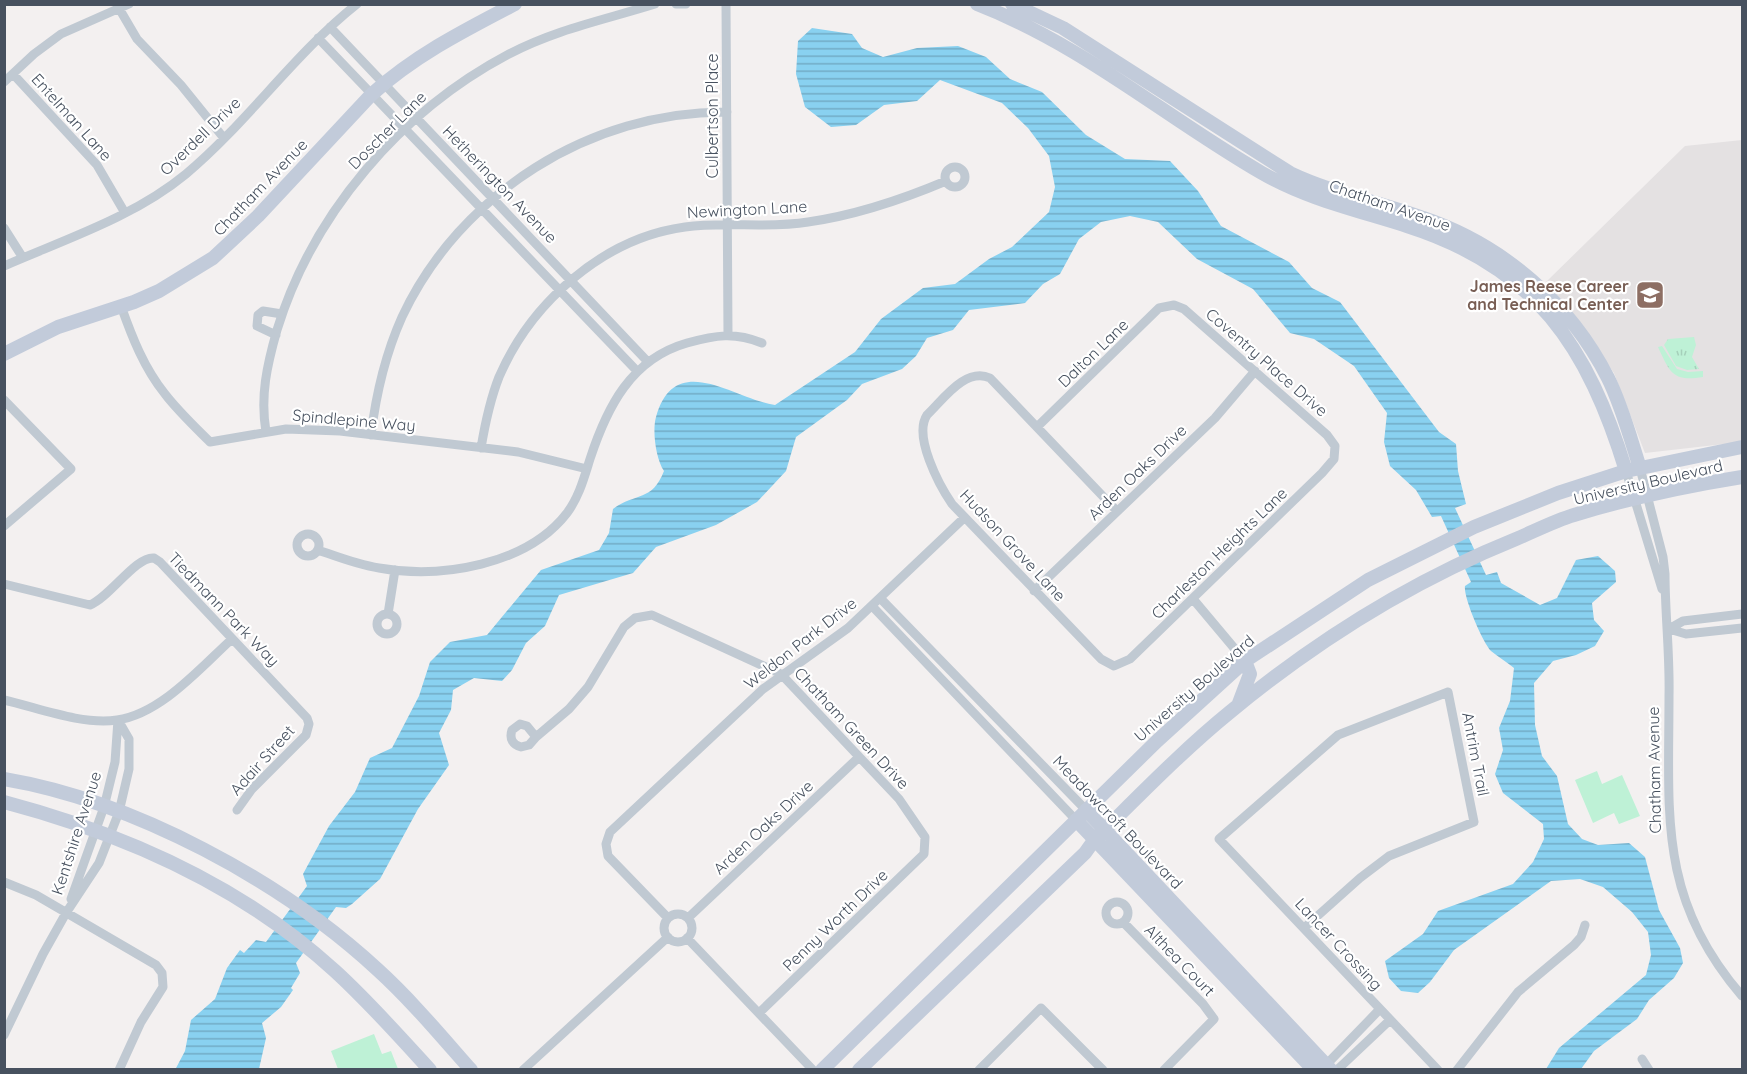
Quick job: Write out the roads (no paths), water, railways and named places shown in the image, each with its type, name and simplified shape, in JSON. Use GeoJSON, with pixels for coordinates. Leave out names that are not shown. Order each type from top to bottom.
{"type":"FeatureCollection","features":[{"type":"Feature","properties":{"kind":"main road","name":"Chatham Avenue"},"geometry":{"type":"LineString","coordinates":[[4,354],[58,327],[159,291],[188,275],[235,239],[383,83],[432,48],[515,4]]}},
{"type":"Feature","properties":{"kind":"main road","name":"Chatham Avenue"},"geometry":{"type":"LineString","coordinates":[[977,4],[1022,21],[1062,43],[1272,179],[1335,205],[1416,229],[1457,246],[1544,300],[1590,374],[1626,471]]}},
{"type":"Feature","properties":{"kind":"main road","name":"Chatham Avenue"},"geometry":{"type":"LineString","coordinates":[[1012,4],[1072,34],[1290,173],[1325,188],[1423,218],[1460,233],[1498,255],[1583,337],[1608,378],[1622,410],[1640,468]]}},
{"type":"Feature","properties":{"kind":"main road","name":"University Boulevard"},"geometry":{"type":"LineString","coordinates":[[822,1070],[1081,815],[1245,661],[1368,580],[1474,527],[1558,493],[1626,471],[1743,447]]}},
{"type":"Feature","properties":{"kind":"main road","name":"University Boulevard"},"geometry":{"type":"LineString","coordinates":[[859,1070],[1085,853],[1100,835],[1184,753],[1238,705],[1342,630],[1485,551],[1572,515],[1634,499],[1739,477]]}},
{"type":"Feature","properties":{"kind":"main road"},"geometry":{"type":"LineString","coordinates":[[1238,705],[1250,674],[1245,661]]}},
{"type":"Feature","properties":{"kind":"main road"},"geometry":{"type":"LineString","coordinates":[[4,779],[71,795],[118,812],[191,844],[264,882],[328,927],[379,970],[471,1070]]}},
{"type":"Feature","properties":{"kind":"main road"},"geometry":{"type":"LineString","coordinates":[[4,802],[102,834],[192,871],[274,923],[310,951],[369,1004],[430,1070]]}},
{"type":"Feature","properties":{"kind":"main road","name":"Meadowcroft Boulevard"},"geometry":{"type":"LineString","coordinates":[[1081,815],[1326,1068]]}},
{"type":"Feature","properties":{"kind":"street"},"geometry":{"type":"LineString","coordinates":[[4,82],[34,54],[61,34],[120,10],[129,4]]}},
{"type":"Feature","properties":{"kind":"street","name":"Overdell Drive"},"geometry":{"type":"LineString","coordinates":[[4,266],[125,213],[186,174],[318,38],[357,4]]}},
{"type":"Feature","properties":{"kind":"street","name":"Doscher Lane"},"geometry":{"type":"LineString","coordinates":[[266,432],[263,415],[265,377],[282,314],[304,264],[334,213],[378,156],[416,118],[471,77],[543,38],[609,15],[655,4]]}},
{"type":"Feature","properties":{"kind":"street"},"geometry":{"type":"LineString","coordinates":[[676,4],[686,4]]}},
{"type":"Feature","properties":{"kind":"street","name":"Culbertson Place"},"geometry":{"type":"LineString","coordinates":[[726,4],[728,335]]}},
{"type":"Feature","properties":{"kind":"street"},"geometry":{"type":"LineString","coordinates":[[120,10],[137,39],[181,85],[223,137]]}},
{"type":"Feature","properties":{"kind":"street","name":"Hetherington Avenue"},"geometry":{"type":"LineString","coordinates":[[330,27],[648,362]]}},
{"type":"Feature","properties":{"kind":"street","name":"Hetherington Avenue"},"geometry":{"type":"LineString","coordinates":[[318,38],[370,95],[637,371]]}},
{"type":"Feature","properties":{"kind":"street","name":"Entelman Lane"},"geometry":{"type":"LineString","coordinates":[[13,74],[97,165],[125,213]]}},
{"type":"Feature","properties":{"kind":"street"},"geometry":{"type":"LineString","coordinates":[[370,435],[382,375],[403,316],[438,257],[493,199],[564,151],[618,128],[673,115],[727,112]]}},
{"type":"Feature","properties":{"kind":"street","name":"Newington Lane"},"geometry":{"type":"LineString","coordinates":[[481,448],[491,401],[507,360],[530,323],[571,281],[608,255],[655,234],[682,227],[728,224],[782,226],[821,220],[891,204],[946,181]]}},
{"type":"Feature","properties":{"kind":"street"},"geometry":{"type":"LineString","coordinates":[[4,228],[23,258]]}},
{"type":"Feature","properties":{"kind":"street","name":"Coventry Place Drive"},"geometry":{"type":"LineString","coordinates":[[1171,305],[1184,309],[1328,435],[1335,449]]}},
{"type":"Feature","properties":{"kind":"street","name":"Dalton Lane"},"geometry":{"type":"LineString","coordinates":[[1037,427],[1159,308],[1171,305]]}},
{"type":"Feature","properties":{"kind":"street","name":"Spindlepine Way"},"geometry":{"type":"LineString","coordinates":[[121,306],[136,348],[150,373],[166,396],[210,442],[266,432],[303,430],[370,435],[518,452],[586,470]]}},
{"type":"Feature","properties":{"kind":"street"},"geometry":{"type":"LineString","coordinates":[[276,335],[257,326],[258,315],[263,311],[282,314]]}},
{"type":"Feature","properties":{"kind":"street"},"geometry":{"type":"LineString","coordinates":[[318,549],[351,562],[415,572],[452,569],[524,548],[548,533],[568,512],[579,494],[606,414],[624,385],[637,371],[648,362],[683,344],[728,335],[742,335],[762,343]]}},
{"type":"Feature","properties":{"kind":"street","name":"Arden Oaks Drive"},"geometry":{"type":"LineString","coordinates":[[1034,591],[1215,418],[1255,371]]}},
{"type":"Feature","properties":{"kind":"street","name":"Hudson Grove Lane"},"geometry":{"type":"LineString","coordinates":[[1037,427],[995,383],[979,375],[962,382],[927,415],[922,427],[922,438],[940,483],[964,518],[1101,659],[1112,666]]}},
{"type":"Feature","properties":{"kind":"street"},"geometry":{"type":"LineString","coordinates":[[4,400],[71,469],[4,526]]}},
{"type":"Feature","properties":{"kind":"street"},"geometry":{"type":"LineString","coordinates":[[1037,427],[1118,511]]}},
{"type":"Feature","properties":{"kind":"street","name":"Charleston Heights Lane"},"geometry":{"type":"LineString","coordinates":[[1112,666],[1126,663],[1193,599],[1322,472],[1334,459],[1335,449]]}},
{"type":"Feature","properties":{"kind":"street","name":"Chatham Avenue"},"geometry":{"type":"LineString","coordinates":[[1640,468],[1663,557],[1669,629],[1668,807],[1673,858],[1695,925],[1714,960],[1743,996]]}},
{"type":"Feature","properties":{"kind":"street","name":"Chatham Avenue"},"geometry":{"type":"LineString","coordinates":[[1626,471],[1665,597]]}},
{"type":"Feature","properties":{"kind":"street","name":"Weldon Park Drive"},"geometry":{"type":"LineString","coordinates":[[668,918],[608,856],[606,844],[612,830],[781,674],[840,634],[872,606],[964,518]]}},
{"type":"Feature","properties":{"kind":"street","name":"Tiedmann Park Way"},"geometry":{"type":"LineString","coordinates":[[4,584],[90,604],[100,601],[144,559],[154,558],[304,714],[308,729]]}},
{"type":"Feature","properties":{"kind":"street"},"geometry":{"type":"LineString","coordinates":[[388,614],[395,570]]}},
{"type":"Feature","properties":{"kind":"street","name":"Meadowcroft Boulevard"},"geometry":{"type":"LineString","coordinates":[[880,598],[1081,815]]}},
{"type":"Feature","properties":{"kind":"street"},"geometry":{"type":"LineString","coordinates":[[1193,599],[1245,661]]}},
{"type":"Feature","properties":{"kind":"street","name":"Meadowcroft Boulevard"},"geometry":{"type":"LineString","coordinates":[[872,606],[1081,815]]}},
{"type":"Feature","properties":{"kind":"street"},"geometry":{"type":"LineString","coordinates":[[1669,629],[1683,621],[1743,614]]}},
{"type":"Feature","properties":{"kind":"street","name":"Chatham Green Drive"},"geometry":{"type":"LineString","coordinates":[[536,737],[588,687],[604,664],[620,632],[635,618],[646,615],[659,617],[781,674],[899,799],[923,834],[927,845]]}},
{"type":"Feature","properties":{"kind":"street"},"geometry":{"type":"LineString","coordinates":[[1669,629],[1686,634],[1743,628]]}},
{"type":"Feature","properties":{"kind":"street"},"geometry":{"type":"LineString","coordinates":[[4,700],[89,720],[118,720],[166,700],[232,639]]}},
{"type":"Feature","properties":{"kind":"street","name":"Antrim Trail"},"geometry":{"type":"LineString","coordinates":[[1219,839],[1338,735],[1448,692],[1474,822],[1389,856],[1360,878],[1304,928]]}},
{"type":"Feature","properties":{"kind":"street","name":"Kentshire Avenue"},"geometry":{"type":"LineString","coordinates":[[66,913],[90,880],[102,834],[104,807],[115,762],[118,720]]}},
{"type":"Feature","properties":{"kind":"street","name":"Kentshire Avenue"},"geometry":{"type":"LineString","coordinates":[[4,1035],[66,913],[102,834],[118,812],[129,769],[129,739],[118,720]]}},
{"type":"Feature","properties":{"kind":"street","name":"Adair Street"},"geometry":{"type":"LineString","coordinates":[[237,810],[252,789],[306,735],[308,729]]}},
{"type":"Feature","properties":{"kind":"street","name":"Arden Oaks Drive"},"geometry":{"type":"LineString","coordinates":[[688,918],[859,757]]}},
{"type":"Feature","properties":{"kind":"street","name":"Lancer Crossing"},"geometry":{"type":"LineString","coordinates":[[1219,839],[1438,1070]]}},
{"type":"Feature","properties":{"kind":"street","name":"Penny Worth Drive"},"geometry":{"type":"LineString","coordinates":[[759,1013],[921,858],[927,845]]}},
{"type":"Feature","properties":{"kind":"street"},"geometry":{"type":"LineString","coordinates":[[4,882],[36,895],[156,965],[163,978],[163,987],[137,1029],[119,1070]]}},
{"type":"Feature","properties":{"kind":"street"},"geometry":{"type":"LineString","coordinates":[[677,914],[688,918],[692,928],[687,938],[678,942],[668,937],[664,927],[668,918],[677,914]]}},
{"type":"Feature","properties":{"kind":"street","name":"Althea Court"},"geometry":{"type":"LineString","coordinates":[[1124,923],[1203,1004],[1214,1019],[1164,1070]]}},
{"type":"Feature","properties":{"kind":"street"},"geometry":{"type":"LineString","coordinates":[[1457,1070],[1518,992],[1581,938],[1585,924]]}},
{"type":"Feature","properties":{"kind":"street"},"geometry":{"type":"LineString","coordinates":[[523,1070],[668,937]]}},
{"type":"Feature","properties":{"kind":"street"},"geometry":{"type":"LineString","coordinates":[[687,938],[813,1070]]}},
{"type":"Feature","properties":{"kind":"street"},"geometry":{"type":"LineString","coordinates":[[979,1070],[1041,1008],[1102,1070]]}},
{"type":"Feature","properties":{"kind":"street"},"geometry":{"type":"LineString","coordinates":[[1326,1068],[1380,1009]]}},
{"type":"Feature","properties":{"kind":"street"},"geometry":{"type":"LineString","coordinates":[[1326,1068],[1390,1020]]}},
{"type":"Feature","properties":{"kind":"street"},"geometry":{"type":"LineString","coordinates":[[1641,1059],[1650,1070]]}},
{"type":"Feature","properties":{"kind":"water"},"geometry":{"type":"Polygon","coordinates":[[[812,28],[852,34],[862,48],[883,57],[917,48],[958,46],[986,57],[1010,79],[1042,92],[1086,135],[1125,159],[1170,161],[1198,191],[1221,226],[1289,262],[1312,288],[1340,302],[1439,432],[1456,444],[1458,471],[1466,504],[1455,508],[1486,575],[1497,572],[1501,583],[1540,605],[1557,598],[1576,560],[1598,556],[1615,571],[1616,582],[1592,603],[1594,620],[1604,631],[1595,646],[1576,655],[1553,661],[1534,683],[1535,725],[1542,756],[1557,776],[1568,824],[1582,839],[1598,845],[1629,843],[1645,857],[1659,910],[1680,948],[1683,963],[1674,978],[1649,1000],[1637,1019],[1594,1051],[1581,1069],[1546,1069],[1559,1048],[1646,975],[1651,955],[1648,932],[1632,912],[1603,887],[1580,879],[1551,881],[1454,950],[1430,982],[1418,993],[1401,991],[1389,978],[1385,961],[1423,934],[1438,911],[1513,884],[1533,862],[1544,839],[1543,824],[1503,793],[1495,774],[1503,750],[1499,728],[1510,701],[1514,668],[1491,651],[1479,630],[1465,592],[1465,586],[1471,582],[1441,516],[1432,517],[1416,490],[1390,466],[1384,442],[1387,413],[1354,366],[1314,339],[1290,333],[1253,289],[1197,259],[1158,222],[1130,216],[1101,222],[1079,239],[1060,274],[1043,284],[1025,303],[969,310],[953,330],[927,338],[916,356],[902,369],[862,384],[847,400],[796,437],[786,471],[757,502],[716,525],[656,547],[633,573],[559,595],[545,626],[526,643],[512,670],[502,681],[474,678],[453,690],[451,710],[439,733],[449,765],[418,809],[380,879],[346,908],[336,907],[296,963],[300,973],[291,988],[293,990],[281,1007],[262,1023],[266,1038],[259,1069],[175,1070],[185,1051],[191,1020],[215,999],[227,968],[240,950],[244,953],[256,940],[266,942],[307,886],[303,874],[329,826],[355,792],[370,758],[392,748],[419,696],[430,662],[450,642],[487,635],[541,570],[599,550],[609,533],[613,509],[654,488],[664,471],[657,452],[655,423],[665,397],[677,386],[691,382],[707,383],[775,405],[855,352],[881,319],[923,288],[955,284],[989,259],[1012,247],[1049,212],[1055,187],[1049,156],[1028,128],[1002,103],[940,80],[917,101],[884,105],[856,125],[831,127],[805,107],[796,74],[798,41],[812,28]]]}},
{"type":"Feature","properties":{"kind":"place","name":"James Reese Career and Technical Center"},"geometry":{"type":"Point","coordinates":[1650,295]}}]}
